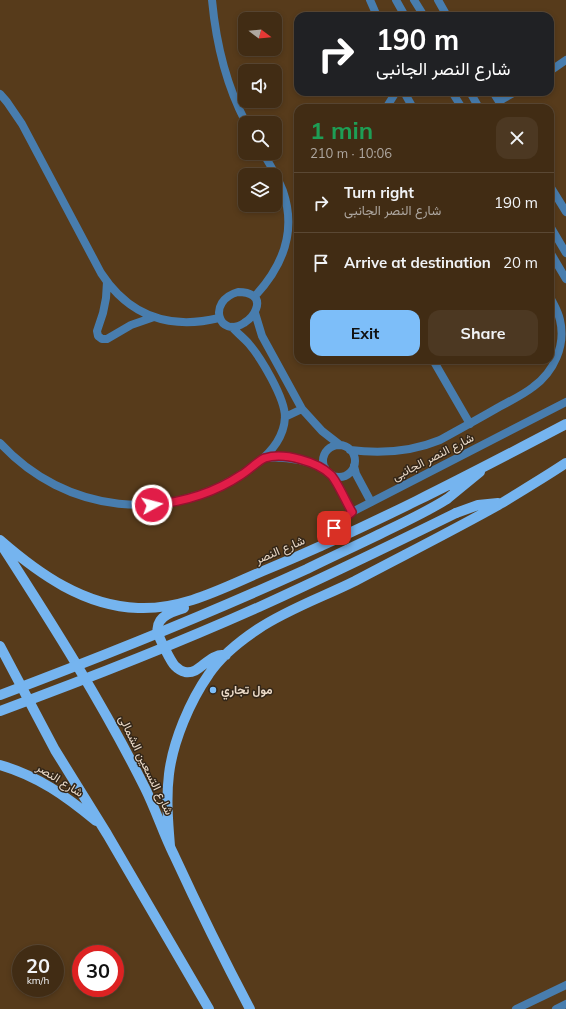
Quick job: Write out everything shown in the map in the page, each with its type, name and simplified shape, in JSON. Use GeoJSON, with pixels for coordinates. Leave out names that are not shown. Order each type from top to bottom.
{"type":"FeatureCollection","features":[{"type":"Feature","properties":{"kind":"main road","name":"شارع النصر"},"geometry":{"type":"LineString","coordinates":[[0,540],[34,567],[64,587],[88,598],[126,607],[152,608],[178,604],[204,596],[322,547],[566,424]]}},
{"type":"Feature","properties":{"kind":"main road"},"geometry":{"type":"LineString","coordinates":[[170,846],[168,790],[169,773],[176,742],[203,683],[209,673],[226,654],[244,639],[271,621],[346,585],[501,503],[566,463]]}},
{"type":"Feature","properties":{"kind":"main road"},"geometry":{"type":"LineString","coordinates":[[0,695],[81,665],[168,630],[341,553],[425,512],[447,499],[468,483],[487,465]]}},
{"type":"Feature","properties":{"kind":"main road"},"geometry":{"type":"LineString","coordinates":[[0,711],[88,678],[251,610],[350,565],[456,512],[478,505],[501,503]]}},
{"type":"Feature","properties":{"kind":"main road","name":"شارع التسعين الشمالى"},"geometry":{"type":"LineString","coordinates":[[0,543],[105,711],[145,788],[210,932],[250,1009]]}},
{"type":"Feature","properties":{"kind":"main road"},"geometry":{"type":"LineString","coordinates":[[204,596],[196,604],[166,615],[158,625],[159,636],[173,664],[184,672],[192,672],[214,656],[226,654]]}},
{"type":"Feature","properties":{"kind":"main road"},"geometry":{"type":"LineString","coordinates":[[0,646],[55,750],[102,826],[209,1009]]}},
{"type":"Feature","properties":{"kind":"main road","name":"شارع النصر"},"geometry":{"type":"LineString","coordinates":[[0,765],[26,774],[50,786],[73,802],[102,826]]}},
{"type":"Feature","properties":{"kind":"street"},"geometry":{"type":"LineString","coordinates":[[212,0],[217,38],[223,64],[232,91],[243,116]]}},
{"type":"Feature","properties":{"kind":"street"},"geometry":{"type":"LineString","coordinates":[[370,0],[375,12]]}},
{"type":"Feature","properties":{"kind":"street"},"geometry":{"type":"LineString","coordinates":[[396,0],[403,12]]}},
{"type":"Feature","properties":{"kind":"street"},"geometry":{"type":"LineString","coordinates":[[414,0],[422,12]]}},
{"type":"Feature","properties":{"kind":"street"},"geometry":{"type":"LineString","coordinates":[[438,0],[445,12]]}},
{"type":"Feature","properties":{"kind":"street"},"geometry":{"type":"LineString","coordinates":[[554,68],[566,60]]}},
{"type":"Feature","properties":{"kind":"street"},"geometry":{"type":"LineString","coordinates":[[0,94],[22,124],[101,273],[117,294],[128,303],[154,317],[187,322],[206,321],[219,318]]}},
{"type":"Feature","properties":{"kind":"street"},"geometry":{"type":"LineString","coordinates":[[502,104],[511,96]]}},
{"type":"Feature","properties":{"kind":"street"},"geometry":{"type":"LineString","coordinates":[[255,296],[274,273],[281,259],[287,239],[288,212],[283,192],[275,172],[267,160]]}},
{"type":"Feature","properties":{"kind":"street"},"geometry":{"type":"LineString","coordinates":[[554,192],[566,212]]}},
{"type":"Feature","properties":{"kind":"street"},"geometry":{"type":"LineString","coordinates":[[554,232],[566,252]]}},
{"type":"Feature","properties":{"kind":"street"},"geometry":{"type":"LineString","coordinates":[[554,258],[566,278]]}},
{"type":"Feature","properties":{"kind":"street"},"geometry":{"type":"LineString","coordinates":[[107,282],[106,298],[97,331],[98,336],[102,339],[106,339],[131,325],[154,317]]}},
{"type":"Feature","properties":{"kind":"street"},"geometry":{"type":"LineString","coordinates":[[0,443],[24,466],[41,478],[60,488],[79,496],[120,504],[162,504],[183,500],[222,486],[240,476],[265,458],[274,447],[279,437],[285,417],[280,395],[258,356],[244,338],[232,327],[222,322],[219,318],[218,312],[220,306],[227,296],[238,292],[250,293],[255,296],[257,305],[255,313],[262,336],[302,409],[322,431],[340,445]]}},
{"type":"Feature","properties":{"kind":"street"},"geometry":{"type":"LineString","coordinates":[[554,304],[562,328],[560,345],[554,362]]}},
{"type":"Feature","properties":{"kind":"street"},"geometry":{"type":"LineString","coordinates":[[232,327],[240,326],[255,313]]}},
{"type":"Feature","properties":{"kind":"street"},"geometry":{"type":"LineString","coordinates":[[435,364],[470,424]]}},
{"type":"Feature","properties":{"kind":"street"},"geometry":{"type":"LineString","coordinates":[[350,450],[390,452],[415,448],[440,440],[532,388],[543,379],[553,364]]}},
{"type":"Feature","properties":{"kind":"street","name":"شارع النصر الجانبى"},"geometry":{"type":"LineString","coordinates":[[322,547],[334,528],[352,512],[566,402]]}},
{"type":"Feature","properties":{"kind":"street"},"geometry":{"type":"LineString","coordinates":[[285,417],[302,409]]}},
{"type":"Feature","properties":{"kind":"street"},"geometry":{"type":"LineString","coordinates":[[325,468],[323,462],[327,449],[333,446],[346,446],[353,454],[356,474],[371,502]]}},
{"type":"Feature","properties":{"kind":"street"},"geometry":{"type":"LineString","coordinates":[[265,458],[278,456],[308,462],[325,468],[332,475],[352,512]]}},
{"type":"Feature","properties":{"kind":"street"},"geometry":{"type":"LineString","coordinates":[[332,475],[338,477],[345,475],[350,472],[354,466]]}},
{"type":"Feature","properties":{"kind":"street"},"geometry":{"type":"LineString","coordinates":[[516,1009],[566,985]]}},
{"type":"Feature","properties":{"kind":"street"},"geometry":{"type":"LineString","coordinates":[[556,1009],[566,1004]]}},
{"type":"Feature","properties":{"kind":"place","name":"مول تجاري"},"geometry":{"type":"Point","coordinates":[213,690]}},
{"type":"Feature","properties":{"kind":"route"},"geometry":{"type":"LineString","coordinates":[[152,505],[183,500],[203,494],[240,476],[265,458],[278,456],[302,460],[314,464],[325,468],[332,475],[352,512],[340,521],[334,528]]}}]}
